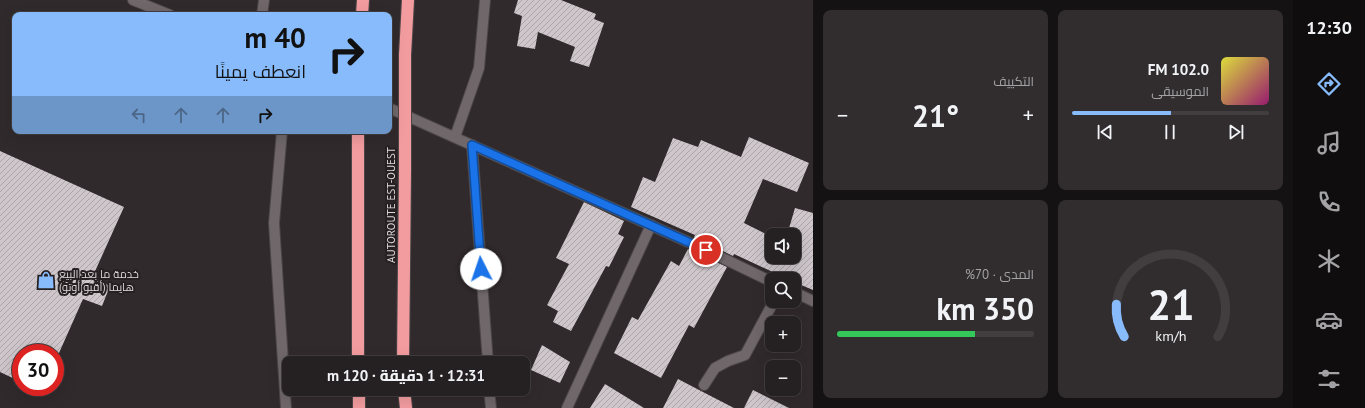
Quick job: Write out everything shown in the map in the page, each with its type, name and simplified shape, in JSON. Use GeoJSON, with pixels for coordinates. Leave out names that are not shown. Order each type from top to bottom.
{"type":"FeatureCollection","features":[{"type":"Feature","properties":{"kind":"highway"},"geometry":{"type":"LineString","coordinates":[[362,12],[363,0]]}},
{"type":"Feature","properties":{"kind":"highway","name":"AUTOROUTE EST-OUEST"},"geometry":{"type":"LineString","coordinates":[[403,356],[405,55],[408,0]]}},
{"type":"Feature","properties":{"kind":"highway"},"geometry":{"type":"LineString","coordinates":[[358,134],[358,356]]}},
{"type":"Feature","properties":{"kind":"highway"},"geometry":{"type":"LineString","coordinates":[[358,396],[359,408]]}},
{"type":"Feature","properties":{"kind":"highway"},"geometry":{"type":"LineString","coordinates":[[405,396],[406,408]]}},
{"type":"Feature","properties":{"kind":"street"},"geometry":{"type":"LineString","coordinates":[[133,0],[163,12]]}},
{"type":"Feature","properties":{"kind":"street"},"geometry":{"type":"LineString","coordinates":[[262,12],[264,0]]}},
{"type":"Feature","properties":{"kind":"street"},"geometry":{"type":"LineString","coordinates":[[455,137],[479,68],[485,0]]}},
{"type":"Feature","properties":{"kind":"street"},"geometry":{"type":"LineString","coordinates":[[392,109],[651,225],[765,279]]}},
{"type":"Feature","properties":{"kind":"street"},"geometry":{"type":"LineString","coordinates":[[282,134],[274,223],[286,408]]}},
{"type":"Feature","properties":{"kind":"street"},"geometry":{"type":"LineString","coordinates":[[472,145],[487,356]]}},
{"type":"Feature","properties":{"kind":"street"},"geometry":{"type":"LineString","coordinates":[[568,408],[651,225]]}},
{"type":"Feature","properties":{"kind":"street"},"geometry":{"type":"LineString","coordinates":[[801,295],[813,301]]}},
{"type":"Feature","properties":{"kind":"street"},"geometry":{"type":"LineString","coordinates":[[704,384],[715,368],[728,361],[745,355],[770,308]]}},
{"type":"Feature","properties":{"kind":"street"},"geometry":{"type":"LineString","coordinates":[[490,396],[491,408]]}},
{"type":"Feature","properties":{"kind":"building"},"geometry":{"type":"Polygon","coordinates":[[[518,0],[561,0],[596,14],[594,19],[604,23],[589,67],[570,61],[575,47],[538,32],[535,49],[517,46],[522,16],[514,13],[518,0]]]}},
{"type":"Feature","properties":{"kind":"building"},"geometry":{"type":"Polygon","coordinates":[[[749,137],[809,163],[797,192],[763,179],[744,223],[765,234],[765,264],[801,264],[801,228],[789,228],[795,208],[813,213],[813,290],[801,285],[801,272],[773,272],[734,254],[733,256],[694,237],[695,235],[631,207],[643,177],[655,182],[673,138],[698,147],[701,140],[741,157],[749,137]]]}},
{"type":"Feature","properties":{"kind":"building","name":"خدمة ما بعد البيع هايما (أقبو أوتو)"},"geometry":{"type":"Polygon","coordinates":[[[0,151],[124,207],[92,278],[110,286],[102,306],[83,299],[63,344],[12,344],[12,378],[0,372],[0,151]]]}},
{"type":"Feature","properties":{"kind":"building"},"geometry":{"type":"Polygon","coordinates":[[[584,202],[624,221],[618,234],[624,237],[609,267],[606,266],[571,331],[553,322],[558,311],[547,305],[569,264],[556,258],[584,202]]]}},
{"type":"Feature","properties":{"kind":"building"},"geometry":{"type":"Polygon","coordinates":[[[688,249],[727,267],[694,328],[689,325],[661,378],[614,353],[632,317],[638,320],[671,261],[679,266],[688,249]]]}},
{"type":"Feature","properties":{"kind":"building"},"geometry":{"type":"Polygon","coordinates":[[[542,345],[570,362],[560,383],[531,370],[542,345]]]}},
{"type":"Feature","properties":{"kind":"building"},"geometry":{"type":"Polygon","coordinates":[[[678,379],[701,391],[734,408],[663,408],[678,379]]]}},
{"type":"Feature","properties":{"kind":"building"},"geometry":{"type":"Polygon","coordinates":[[[605,384],[644,408],[590,408],[605,384]]]}},
{"type":"Feature","properties":{"kind":"building"},"geometry":{"type":"Polygon","coordinates":[[[753,390],[789,408],[744,408],[753,390]]]}},
{"type":"Feature","properties":{"kind":"place","name":"خدمة ما بعد البيع هايما (أقبو أوتو)"},"geometry":{"type":"Point","coordinates":[46,280]}},
{"type":"Feature","properties":{"kind":"route"},"geometry":{"type":"LineString","coordinates":[[481,269],[472,145],[706,250]]}}]}
